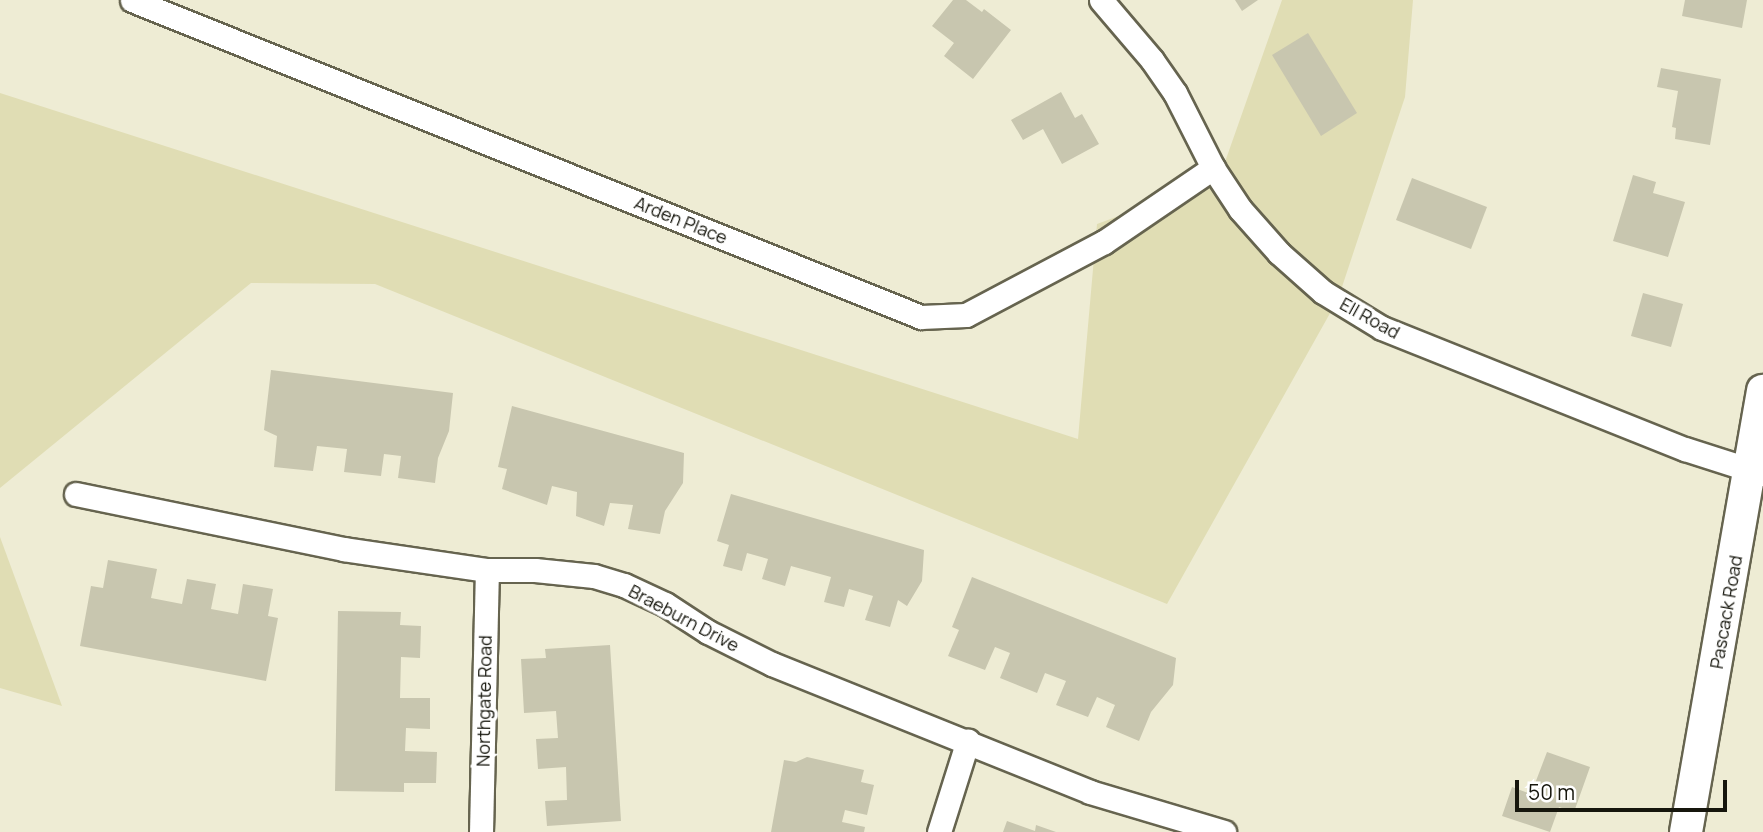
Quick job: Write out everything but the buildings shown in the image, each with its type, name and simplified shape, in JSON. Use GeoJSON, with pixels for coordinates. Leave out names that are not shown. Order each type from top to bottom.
{"type":"FeatureCollection","features":[{"type":"Feature","properties":{"kind":"street","name":"Arden Place"},"geometry":{"type":"LineString","coordinates":[[132,0],[921,317],[966,315],[1104,242],[1213,168]]}},
{"type":"Feature","properties":{"kind":"street","name":"Ell Road"},"geometry":{"type":"LineString","coordinates":[[1101,0],[1152,60],[1175,93],[1213,168],[1240,209],[1279,253],[1323,292],[1382,328],[1685,449],[1756,472]]}},
{"type":"Feature","properties":{"kind":"street","name":"Pascack Road"},"geometry":{"type":"LineString","coordinates":[[1686,832],[1756,472],[1763,391]]}},
{"type":"Feature","properties":{"kind":"street","name":"Braeburn Drive"},"geometry":{"type":"LineString","coordinates":[[76,494],[344,549],[487,570],[535,570],[582,575],[624,585],[665,604],[708,632],[772,664],[968,740],[1090,792],[1224,832]]}},
{"type":"Feature","properties":{"kind":"street","name":"Northgate Road"},"geometry":{"type":"LineString","coordinates":[[481,832],[487,570]]}},
{"type":"Feature","properties":{"kind":"street"},"geometry":{"type":"LineString","coordinates":[[939,832],[968,740]]}},
{"type":"Feature","properties":{"kind":"shaded area"},"geometry":{"type":"Polygon","coordinates":[[[1282,0],[1413,0],[1405,97],[1338,299],[1167,604],[375,284],[251,283],[0,488],[0,93],[1078,439],[1097,224],[1219,179],[1282,0]]]}},
{"type":"Feature","properties":{"kind":"shaded area"},"geometry":{"type":"Polygon","coordinates":[[[0,537],[62,706],[0,688],[0,537]]]}}]}
